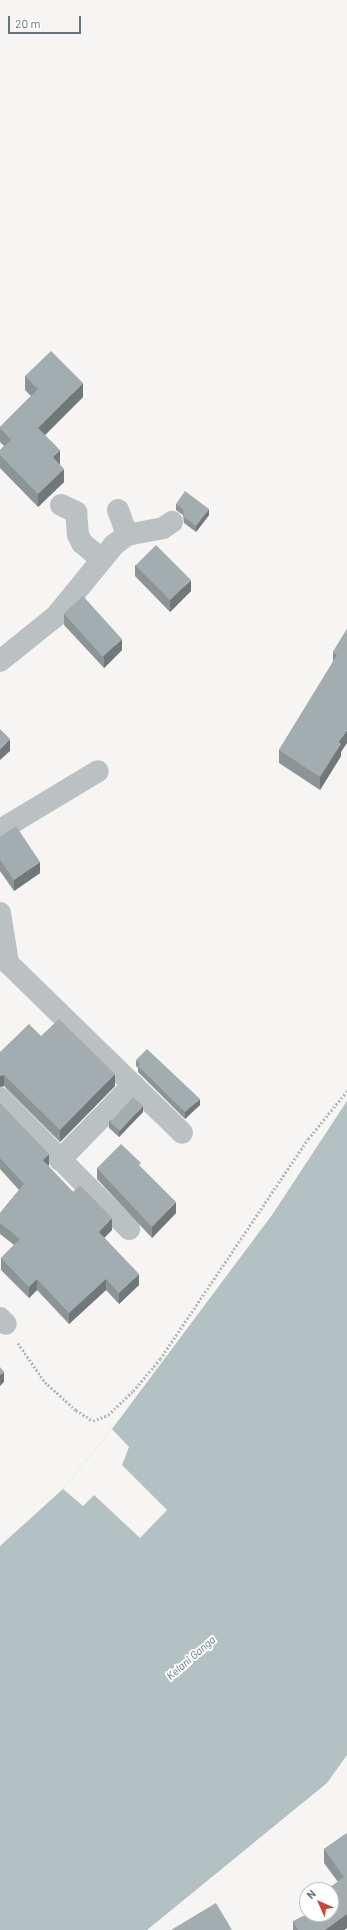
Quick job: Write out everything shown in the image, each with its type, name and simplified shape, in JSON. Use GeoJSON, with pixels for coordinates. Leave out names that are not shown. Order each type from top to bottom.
{"type":"FeatureCollection","features":[{"type":"Feature","properties":{"kind":"street"},"geometry":{"type":"LineString","coordinates":[[61,505],[76,512],[78,535],[82,543],[102,560]]}},
{"type":"Feature","properties":{"kind":"street"},"geometry":{"type":"LineString","coordinates":[[118,510],[127,535]]}},
{"type":"Feature","properties":{"kind":"street"},"geometry":{"type":"LineString","coordinates":[[0,661],[56,616],[102,560],[127,535],[163,528],[172,522]]}},
{"type":"Feature","properties":{"kind":"street"},"geometry":{"type":"LineString","coordinates":[[0,830],[98,771]]}},
{"type":"Feature","properties":{"kind":"street"},"geometry":{"type":"LineString","coordinates":[[0,913],[4,967],[133,1085],[182,1133]]}},
{"type":"Feature","properties":{"kind":"street"},"geometry":{"type":"LineString","coordinates":[[60,1160],[133,1085]]}},
{"type":"Feature","properties":{"kind":"street"},"geometry":{"type":"LineString","coordinates":[[0,1098],[129,1229]]}},
{"type":"Feature","properties":{"kind":"path"},"geometry":{"type":"LineString","coordinates":[[3,1321],[45,1382],[76,1410],[92,1421],[108,1415],[133,1391],[160,1359],[308,1140],[347,1091]]}},
{"type":"Feature","properties":{"kind":"water","name":"Kelani Ganga"},"geometry":{"type":"Polygon","coordinates":[[[347,1101],[347,1755],[327,1783],[147,1930],[0,1930],[0,1546],[63,1489],[112,1429],[272,1215],[347,1101]]]}},
{"type":"Feature","properties":{"kind":"pier"},"geometry":{"type":"Polygon","coordinates":[[[112,1429],[129,1447],[122,1465],[167,1510],[140,1538],[94,1495],[83,1506],[63,1489],[112,1429]]]}},
{"type":"Feature","properties":{"kind":"building"},"geometry":{"type":"Polygon","coordinates":[[[51,351],[83,383],[38,428],[60,450],[53,457],[64,469],[38,494],[0,455],[0,450],[11,440],[0,427],[38,389],[25,376],[51,351]]]}},
{"type":"Feature","properties":{"kind":"building"},"geometry":{"type":"Polygon","coordinates":[[[185,491],[209,509],[196,526],[184,517],[183,509],[176,504],[185,491]]]}},
{"type":"Feature","properties":{"kind":"building"},"geometry":{"type":"Polygon","coordinates":[[[156,545],[191,580],[170,600],[135,566],[156,545]]]}},
{"type":"Feature","properties":{"kind":"building"},"geometry":{"type":"Polygon","coordinates":[[[83,596],[122,639],[102,656],[64,613],[83,596]]]}},
{"type":"Feature","properties":{"kind":"building"},"geometry":{"type":"Polygon","coordinates":[[[347,629],[347,730],[339,742],[341,744],[320,777],[279,750],[337,655],[333,652],[347,629]]]}},
{"type":"Feature","properties":{"kind":"building"},"geometry":{"type":"Polygon","coordinates":[[[0,729],[10,739],[0,749],[0,729]]]}},
{"type":"Feature","properties":{"kind":"building"},"geometry":{"type":"Polygon","coordinates":[[[16,826],[40,862],[14,880],[0,860],[0,837],[16,826]]]}},
{"type":"Feature","properties":{"kind":"building"},"geometry":{"type":"Polygon","coordinates":[[[59,1019],[115,1074],[60,1130],[4,1075],[0,1076],[0,1052],[29,1024],[41,1036],[59,1019]]]}},
{"type":"Feature","properties":{"kind":"building"},"geometry":{"type":"Polygon","coordinates":[[[147,1049],[200,1099],[185,1112],[138,1066],[140,1064],[136,1060],[147,1049]]]}},
{"type":"Feature","properties":{"kind":"building"},"geometry":{"type":"Polygon","coordinates":[[[133,1097],[143,1106],[120,1131],[110,1122],[133,1097]]]}},
{"type":"Feature","properties":{"kind":"building"},"geometry":{"type":"Polygon","coordinates":[[[0,1103],[49,1154],[43,1160],[73,1192],[80,1185],[112,1218],[99,1232],[139,1274],[119,1293],[106,1279],[69,1313],[37,1279],[29,1287],[1,1258],[20,1239],[0,1223],[0,1213],[24,1184],[0,1158],[0,1103]]]}},
{"type":"Feature","properties":{"kind":"building"},"geometry":{"type":"Polygon","coordinates":[[[121,1144],[141,1163],[139,1165],[176,1202],[152,1227],[97,1168],[121,1144]]]}},
{"type":"Feature","properties":{"kind":"building"},"geometry":{"type":"Polygon","coordinates":[[[0,1367],[4,1372],[0,1375],[0,1367]]]}},
{"type":"Feature","properties":{"kind":"building"},"geometry":{"type":"Polygon","coordinates":[[[347,1833],[347,1914],[339,1920],[339,1882],[337,1882],[344,1877],[324,1849],[347,1833]]]}},
{"type":"Feature","properties":{"kind":"building"},"geometry":{"type":"Polygon","coordinates":[[[216,1903],[232,1930],[171,1930],[216,1903]]]}},
{"type":"Feature","properties":{"kind":"building"},"geometry":{"type":"Polygon","coordinates":[[[299,1918],[299,1922],[336,1922],[325,1930],[298,1930],[293,1921],[299,1918]]]}}]}
